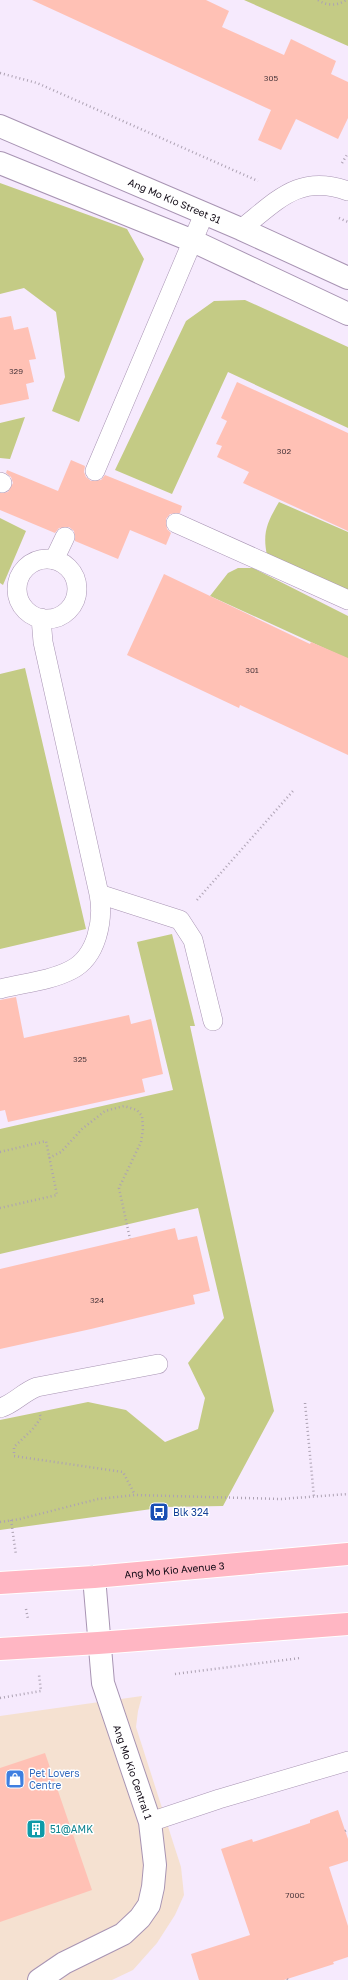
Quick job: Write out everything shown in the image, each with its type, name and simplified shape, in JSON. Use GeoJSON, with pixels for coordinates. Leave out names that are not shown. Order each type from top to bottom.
{"type":"FeatureCollection","features":[{"type":"Feature","properties":{"kind":"main road","name":"Ang Mo Kio Avenue 3"},"geometry":{"type":"LineString","coordinates":[[0,1583],[94,1578],[348,1554]]}},
{"type":"Feature","properties":{"kind":"main road"},"geometry":{"type":"LineString","coordinates":[[0,1649],[348,1624]]}},
{"type":"Feature","properties":{"kind":"street","name":"Ang Mo Kio Street 31"},"geometry":{"type":"LineString","coordinates":[[0,126],[348,278]]}},
{"type":"Feature","properties":{"kind":"street"},"geometry":{"type":"LineString","coordinates":[[0,164],[193,241],[348,314]]}},
{"type":"Feature","properties":{"kind":"street","name":"Ang Mo Kio Central 1"},"geometry":{"type":"LineString","coordinates":[[39,1980],[64,1964],[123,1934],[140,1918],[148,1905],[155,1865],[150,1822],[102,1683],[94,1578]]}},
{"type":"Feature","properties":{"kind":"lane"},"geometry":{"type":"LineString","coordinates":[[241,230],[286,194],[307,186],[331,185],[348,191]]}},
{"type":"Feature","properties":{"kind":"lane"},"geometry":{"type":"LineString","coordinates":[[95,471],[204,214]]}},
{"type":"Feature","properties":{"kind":"lane"},"geometry":{"type":"LineString","coordinates":[[176,524],[348,600]]}},
{"type":"Feature","properties":{"kind":"lane"},"geometry":{"type":"LineString","coordinates":[[54,560],[65,537]]}},
{"type":"Feature","properties":{"kind":"lane"},"geometry":{"type":"LineString","coordinates":[[43,559],[54,560],[64,564],[72,571],[76,580],[77,591],[75,601],[69,610],[61,616],[51,619],[41,618],[31,614],[23,608],[18,598],[17,588],[25,569],[33,562],[43,559]]}},
{"type":"Feature","properties":{"kind":"lane"},"geometry":{"type":"LineString","coordinates":[[0,989],[61,974],[72,970],[81,963],[93,946],[98,933],[102,907],[43,642],[41,618]]}},
{"type":"Feature","properties":{"kind":"lane"},"geometry":{"type":"LineString","coordinates":[[99,894],[180,920],[193,940],[213,1021]]}},
{"type":"Feature","properties":{"kind":"lane"},"geometry":{"type":"LineString","coordinates":[[0,1408],[10,1405],[27,1390],[37,1387],[158,1364]]}},
{"type":"Feature","properties":{"kind":"lane"},"geometry":{"type":"LineString","coordinates":[[150,1822],[219,1798],[348,1761]]}},
{"type":"Feature","properties":{"kind":"path"},"geometry":{"type":"LineString","coordinates":[[318,0],[327,4],[335,5],[346,0]]}},
{"type":"Feature","properties":{"kind":"path"},"geometry":{"type":"LineString","coordinates":[[0,73],[37,83],[286,194]]}},
{"type":"Feature","properties":{"kind":"path"},"geometry":{"type":"LineString","coordinates":[[334,215],[348,222]]}},
{"type":"Feature","properties":{"kind":"path"},"geometry":{"type":"LineString","coordinates":[[180,920],[293,791]]}},
{"type":"Feature","properties":{"kind":"path"},"geometry":{"type":"LineString","coordinates":[[49,1158],[61,1152],[82,1129],[105,1111],[124,1106],[137,1110],[142,1116],[143,1129],[141,1142],[119,1188],[130,1238]]}},
{"type":"Feature","properties":{"kind":"path"},"geometry":{"type":"LineString","coordinates":[[0,1152],[46,1141],[57,1195],[0,1208]]}},
{"type":"Feature","properties":{"kind":"path"},"geometry":{"type":"LineString","coordinates":[[37,1387],[41,1418],[32,1430],[14,1447],[14,1456],[123,1472],[135,1494]]}},
{"type":"Feature","properties":{"kind":"path"},"geometry":{"type":"LineString","coordinates":[[305,1403],[314,1497]]}},
{"type":"Feature","properties":{"kind":"path"},"geometry":{"type":"LineString","coordinates":[[0,1522],[20,1519],[98,1499],[135,1494],[281,1499],[348,1494]]}},
{"type":"Feature","properties":{"kind":"path"},"geometry":{"type":"LineString","coordinates":[[175,1674],[301,1658]]}},
{"type":"Feature","properties":{"kind":"path"},"geometry":{"type":"LineString","coordinates":[[0,1698],[41,1691]]}},
{"type":"Feature","properties":{"kind":"shaded area"},"geometry":{"type":"Polygon","coordinates":[[[142,1696],[136,1727],[181,1867],[184,1895],[175,1915],[157,1943],[133,1970],[112,1980],[0,1980],[0,1716],[142,1696]]]}},
{"type":"Feature","properties":{"kind":"green space"},"geometry":{"type":"Polygon","coordinates":[[[244,0],[348,0],[348,46],[244,0]]]}},
{"type":"Feature","properties":{"kind":"green space"},"geometry":{"type":"Polygon","coordinates":[[[0,183],[127,229],[144,259],[79,422],[52,411],[65,377],[56,312],[24,288],[0,294],[0,183]]]}},
{"type":"Feature","properties":{"kind":"green space"},"geometry":{"type":"Polygon","coordinates":[[[245,300],[348,347],[348,428],[228,372],[172,494],[115,470],[186,321],[214,301],[245,300]]]}},
{"type":"Feature","properties":{"kind":"green space"},"geometry":{"type":"Polygon","coordinates":[[[25,417],[10,459],[0,458],[0,423],[25,417]]]}},
{"type":"Feature","properties":{"kind":"green space"},"geometry":{"type":"Polygon","coordinates":[[[279,502],[348,532],[348,590],[267,555],[265,540],[267,527],[279,502]]]}},
{"type":"Feature","properties":{"kind":"green space"},"geometry":{"type":"Polygon","coordinates":[[[0,518],[26,531],[3,585],[0,583],[0,518]]]}},
{"type":"Feature","properties":{"kind":"green space"},"geometry":{"type":"Polygon","coordinates":[[[238,568],[253,568],[348,616],[348,659],[210,596],[228,573],[238,568]]]}},
{"type":"Feature","properties":{"kind":"green space"},"geometry":{"type":"Polygon","coordinates":[[[25,668],[86,929],[0,949],[0,674],[25,668]]]}},
{"type":"Feature","properties":{"kind":"green space"},"geometry":{"type":"Polygon","coordinates":[[[172,934],[195,1026],[190,1026],[274,1411],[223,1506],[166,1507],[0,1530],[0,1420],[88,1402],[126,1410],[165,1442],[198,1429],[205,1398],[188,1363],[224,1318],[198,1208],[0,1254],[0,1129],[173,1090],[137,942],[172,934]]]}},
{"type":"Feature","properties":{"kind":"building"},"geometry":{"type":"Polygon","coordinates":[[[32,0],[206,0],[229,11],[222,27],[284,55],[291,39],[336,61],[331,74],[348,82],[348,118],[338,139],[296,119],[281,150],[258,140],[271,110],[32,0]]]}},
{"type":"Feature","properties":{"kind":"building"},"geometry":{"type":"Polygon","coordinates":[[[11,316],[14,330],[28,327],[36,359],[29,360],[34,382],[26,384],[29,399],[0,405],[0,318],[11,316]]]}},
{"type":"Feature","properties":{"kind":"building"},"geometry":{"type":"Polygon","coordinates":[[[237,382],[348,433],[348,531],[243,483],[249,472],[217,457],[222,446],[216,444],[227,421],[221,418],[237,382]]]}},
{"type":"Feature","properties":{"kind":"building"},"geometry":{"type":"Polygon","coordinates":[[[71,460],[85,466],[84,472],[86,477],[91,481],[101,480],[105,475],[182,506],[180,513],[170,514],[166,519],[167,529],[171,533],[166,545],[130,530],[118,559],[75,541],[74,531],[69,527],[59,528],[55,533],[0,510],[0,493],[8,492],[13,483],[11,477],[6,473],[7,470],[58,491],[71,460]]]}},
{"type":"Feature","properties":{"kind":"building"},"geometry":{"type":"Polygon","coordinates":[[[164,574],[310,644],[311,642],[348,658],[348,755],[240,705],[239,708],[127,655],[164,574]]]}},
{"type":"Feature","properties":{"kind":"building"},"geometry":{"type":"Polygon","coordinates":[[[16,997],[24,1038],[129,1015],[131,1024],[151,1019],[163,1074],[142,1079],[145,1092],[8,1122],[5,1110],[0,1111],[0,1000],[16,997]]]}},
{"type":"Feature","properties":{"kind":"building"},"geometry":{"type":"Polygon","coordinates":[[[175,1228],[178,1240],[197,1236],[210,1291],[193,1295],[195,1304],[0,1349],[0,1269],[175,1228]]]}},
{"type":"Feature","properties":{"kind":"building","name":"51@AMK"},"geometry":{"type":"Polygon","coordinates":[[[45,1753],[92,1890],[0,1922],[0,1768],[45,1753]]]}},
{"type":"Feature","properties":{"kind":"building"},"geometry":{"type":"Polygon","coordinates":[[[338,1810],[348,1839],[348,1861],[329,1867],[348,1926],[348,1957],[333,1962],[334,1964],[284,1980],[199,1980],[191,1954],[250,1935],[221,1849],[252,1839],[253,1842],[310,1823],[310,1820],[338,1810]]]}},
{"type":"Feature","properties":{"kind":"place","name":"Blk 324"},"geometry":{"type":"Point","coordinates":[159,1512]}},
{"type":"Feature","properties":{"kind":"place","name":"Pet Lovers Centre"},"geometry":{"type":"Point","coordinates":[15,1779]}},
{"type":"Feature","properties":{"kind":"place","name":"51@AMK"},"geometry":{"type":"Point","coordinates":[36,1829]}}]}
